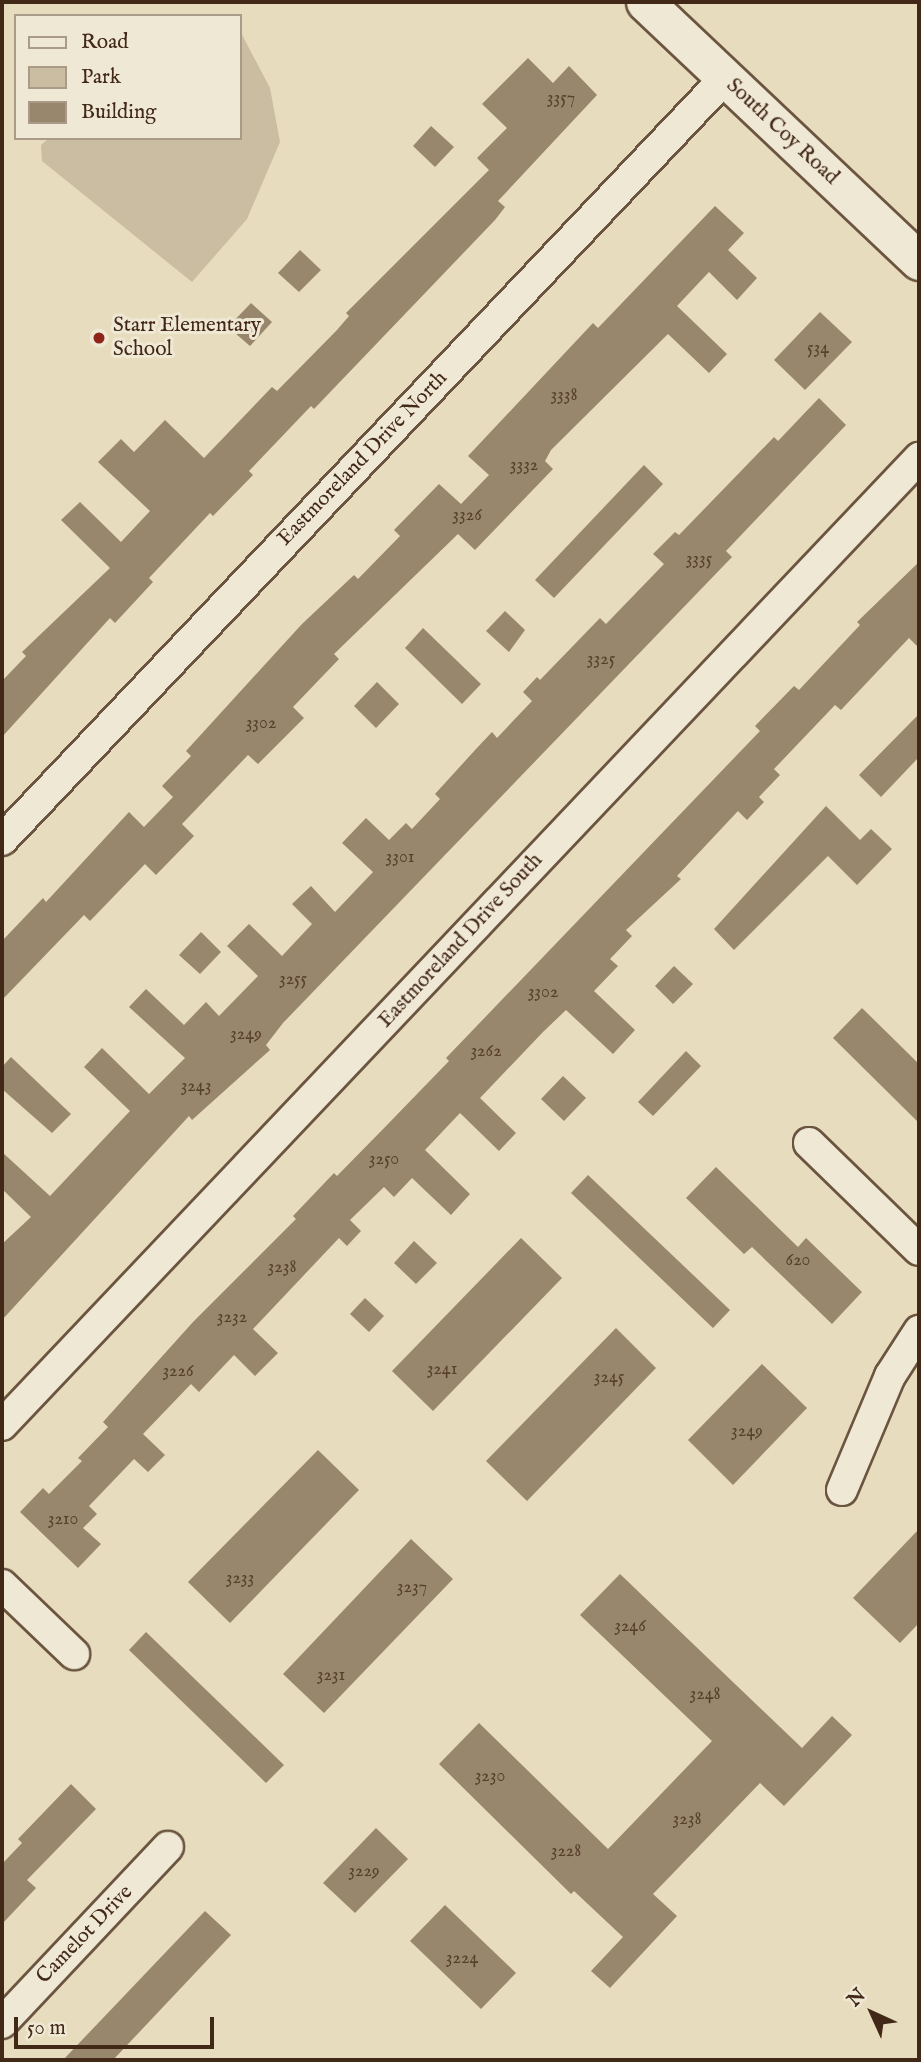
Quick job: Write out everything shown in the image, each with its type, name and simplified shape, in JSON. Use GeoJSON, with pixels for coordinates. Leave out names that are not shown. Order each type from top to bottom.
{"type":"FeatureCollection","features":[{"type":"Feature","properties":{"kind":"street","name":"South Coy Road"},"geometry":{"type":"LineString","coordinates":[[645,2],[919,261]]}},
{"type":"Feature","properties":{"kind":"street","name":"Eastmoreland Drive North"},"geometry":{"type":"LineString","coordinates":[[2,840],[725,78]]}},
{"type":"Feature","properties":{"kind":"street","name":"Eastmoreland Drive South"},"geometry":{"type":"LineString","coordinates":[[2,1425],[919,458]]}},
{"type":"Feature","properties":{"kind":"street"},"geometry":{"type":"LineString","coordinates":[[809,1143],[919,1250]]}},
{"type":"Feature","properties":{"kind":"street"},"geometry":{"type":"LineString","coordinates":[[842,1490],[890,1376],[919,1331]]}},
{"type":"Feature","properties":{"kind":"street"},"geometry":{"type":"LineString","coordinates":[[2,1585],[74,1654]]}},
{"type":"Feature","properties":{"kind":"street","name":"Camelot Drive"},"geometry":{"type":"LineString","coordinates":[[2,2023],[168,1847]]}},
{"type":"Feature","properties":{"kind":"green space"},"geometry":{"type":"Polygon","coordinates":[[[242,35],[270,88],[280,142],[247,219],[192,282],[42,161],[41,145],[47,140],[242,140],[242,35]]]}},
{"type":"Feature","properties":{"kind":"building"},"geometry":{"type":"Polygon","coordinates":[[[528,58],[553,83],[569,66],[597,95],[498,201],[505,207],[495,220],[314,409],[311,406],[249,471],[253,475],[213,516],[210,513],[149,578],[153,582],[115,623],[110,618],[2,737],[2,681],[26,656],[22,652],[110,568],[61,520],[80,502],[121,542],[150,511],[98,462],[121,439],[134,452],[165,420],[204,458],[272,387],[277,391],[337,330],[349,316],[346,313],[489,170],[477,158],[507,128],[482,104],[528,58]]]}},
{"type":"Feature","properties":{"kind":"building"},"geometry":{"type":"Polygon","coordinates":[[[431,126],[454,147],[435,167],[413,146],[431,126]]]}},
{"type":"Feature","properties":{"kind":"building"},"geometry":{"type":"Polygon","coordinates":[[[715,206],[744,233],[728,250],[757,278],[737,300],[709,272],[677,306],[727,354],[709,373],[668,334],[551,450],[545,461],[553,469],[475,550],[458,534],[334,654],[339,659],[293,707],[304,718],[258,764],[248,755],[182,824],[194,836],[156,875],[145,864],[90,921],[84,915],[2,1000],[2,941],[43,898],[46,902],[129,812],[144,827],[173,797],[162,786],[191,756],[186,751],[302,624],[354,575],[358,579],[400,536],[394,530],[439,484],[461,504],[489,475],[468,456],[593,323],[598,328],[715,206]]]}},
{"type":"Feature","properties":{"kind":"building"},"geometry":{"type":"Polygon","coordinates":[[[300,250],[321,270],[299,292],[278,273],[300,250]]]}},
{"type":"Feature","properties":{"kind":"building"},"geometry":{"type":"Polygon","coordinates":[[[251,303],[272,322],[250,346],[228,327],[251,303]]]}},
{"type":"Feature","properties":{"kind":"building"},"geometry":{"type":"Polygon","coordinates":[[[820,312],[852,342],[805,390],[774,360],[820,312]]]}},
{"type":"Feature","properties":{"kind":"building"},"geometry":{"type":"Polygon","coordinates":[[[819,398],[846,425],[726,551],[732,557],[283,1023],[266,1045],[270,1050],[192,1120],[189,1116],[2,1320],[2,1244],[31,1217],[2,1189],[2,1152],[50,1196],[130,1111],[84,1067],[102,1048],[149,1094],[185,1058],[129,1007],[146,989],[184,1025],[206,1002],[219,1016],[258,976],[227,946],[249,924],[282,956],[312,924],[292,904],[311,886],[335,912],[373,872],[342,843],[366,818],[389,840],[406,823],[412,829],[440,799],[435,794],[476,749],[492,732],[497,738],[532,701],[523,692],[537,677],[540,680],[600,618],[606,624],[664,564],[653,554],[675,532],[679,535],[774,437],[778,441],[819,398]]]}},
{"type":"Feature","properties":{"kind":"building"},"geometry":{"type":"Polygon","coordinates":[[[644,465],[663,484],[554,598],[535,580],[644,465]]]}},
{"type":"Feature","properties":{"kind":"building"},"geometry":{"type":"Polygon","coordinates":[[[919,562],[919,648],[909,638],[841,710],[835,705],[774,769],[780,775],[759,797],[764,802],[747,820],[738,811],[677,876],[681,879],[626,930],[632,936],[610,959],[618,966],[594,991],[635,1030],[613,1054],[566,1010],[543,1032],[480,1098],[516,1133],[499,1151],[460,1113],[425,1150],[470,1194],[451,1215],[412,1178],[394,1197],[384,1187],[350,1220],[361,1231],[347,1246],[339,1238],[253,1329],[278,1353],[255,1376],[234,1355],[199,1392],[191,1384],[143,1434],[165,1455],[148,1472],[134,1459],[89,1506],[97,1514],[83,1528],[101,1544],[78,1568],[20,1512],[43,1488],[49,1494],[82,1461],[78,1458],[108,1427],[103,1422],[193,1322],[296,1219],[293,1216],[334,1173],[337,1176],[449,1061],[446,1058],[760,731],[755,726],[794,686],[799,690],[860,625],[857,622],[919,562]]]}},
{"type":"Feature","properties":{"kind":"building"},"geometry":{"type":"Polygon","coordinates":[[[505,611],[525,630],[509,652],[486,631],[505,611]]]}},
{"type":"Feature","properties":{"kind":"building"},"geometry":{"type":"Polygon","coordinates":[[[423,628],[481,684],[462,704],[405,648],[423,628]]]}},
{"type":"Feature","properties":{"kind":"building"},"geometry":{"type":"Polygon","coordinates":[[[377,682],[399,704],[376,728],[354,706],[377,682]]]}},
{"type":"Feature","properties":{"kind":"building"},"geometry":{"type":"Polygon","coordinates":[[[919,714],[919,757],[881,797],[859,775],[919,714]]]}},
{"type":"Feature","properties":{"kind":"building"},"geometry":{"type":"Polygon","coordinates":[[[826,806],[860,840],[871,829],[892,849],[857,885],[828,856],[734,950],[714,929],[826,806]]]}},
{"type":"Feature","properties":{"kind":"building"},"geometry":{"type":"Polygon","coordinates":[[[201,932],[221,952],[200,974],[179,955],[201,932]]]}},
{"type":"Feature","properties":{"kind":"building"},"geometry":{"type":"Polygon","coordinates":[[[674,966],[693,984],[673,1004],[655,986],[674,966]]]}},
{"type":"Feature","properties":{"kind":"building"},"geometry":{"type":"Polygon","coordinates":[[[862,1008],[919,1064],[919,1123],[833,1038],[862,1008]]]}},
{"type":"Feature","properties":{"kind":"building"},"geometry":{"type":"Polygon","coordinates":[[[686,1051],[701,1066],[653,1116],[638,1102],[686,1051]]]}},
{"type":"Feature","properties":{"kind":"building"},"geometry":{"type":"Polygon","coordinates":[[[11,1057],[71,1114],[52,1133],[2,1089],[2,1067],[11,1057]]]}},
{"type":"Feature","properties":{"kind":"building"},"geometry":{"type":"Polygon","coordinates":[[[563,1076],[586,1098],[564,1121],[541,1099],[563,1076]]]}},
{"type":"Feature","properties":{"kind":"building"},"geometry":{"type":"Polygon","coordinates":[[[716,1167],[798,1247],[806,1238],[862,1292],[832,1324],[752,1247],[744,1254],[686,1198],[716,1167]]]}},
{"type":"Feature","properties":{"kind":"building"},"geometry":{"type":"Polygon","coordinates":[[[588,1175],[730,1310],[713,1328],[571,1193],[588,1175]]]}},
{"type":"Feature","properties":{"kind":"building"},"geometry":{"type":"Polygon","coordinates":[[[521,1238],[562,1278],[433,1411],[392,1371],[521,1238]]]}},
{"type":"Feature","properties":{"kind":"building"},"geometry":{"type":"Polygon","coordinates":[[[414,1241],[437,1263],[416,1284],[394,1263],[414,1241]]]}},
{"type":"Feature","properties":{"kind":"building"},"geometry":{"type":"Polygon","coordinates":[[[365,1298],[384,1316],[369,1332],[350,1314],[365,1298]]]}},
{"type":"Feature","properties":{"kind":"building"},"geometry":{"type":"Polygon","coordinates":[[[616,1328],[656,1368],[527,1501],[486,1461],[616,1328]]]}},
{"type":"Feature","properties":{"kind":"building"},"geometry":{"type":"Polygon","coordinates":[[[762,1364],[807,1408],[733,1485],[688,1440],[762,1364]]]}},
{"type":"Feature","properties":{"kind":"building"},"geometry":{"type":"Polygon","coordinates":[[[318,1450],[359,1490],[230,1623],[188,1582],[318,1450]]]}},
{"type":"Feature","properties":{"kind":"building"},"geometry":{"type":"Polygon","coordinates":[[[919,1529],[919,1623],[900,1643],[853,1598],[919,1529]]]}},
{"type":"Feature","properties":{"kind":"building"},"geometry":{"type":"Polygon","coordinates":[[[411,1539],[453,1579],[324,1713],[283,1674],[411,1539]]]}},
{"type":"Feature","properties":{"kind":"building"},"geometry":{"type":"Polygon","coordinates":[[[620,1574],[802,1748],[832,1716],[852,1735],[784,1806],[760,1783],[653,1894],[677,1916],[610,1988],[591,1971],[623,1937],[574,1891],[571,1894],[439,1764],[479,1723],[608,1849],[712,1741],[580,1615],[620,1574]]]}},
{"type":"Feature","properties":{"kind":"building"},"geometry":{"type":"Polygon","coordinates":[[[146,1632],[284,1765],[266,1783],[129,1650],[146,1632]]]}},
{"type":"Feature","properties":{"kind":"building"},"geometry":{"type":"Polygon","coordinates":[[[71,1784],[96,1809],[27,1880],[36,1888],[2,1924],[2,1864],[22,1843],[18,1839],[71,1784]]]}},
{"type":"Feature","properties":{"kind":"building"},"geometry":{"type":"Polygon","coordinates":[[[376,1828],[408,1859],[355,1913],[323,1883],[376,1828]]]}},
{"type":"Feature","properties":{"kind":"building"},"geometry":{"type":"Polygon","coordinates":[[[445,1905],[516,1973],[481,2009],[410,1941],[445,1905]]]}},
{"type":"Feature","properties":{"kind":"building"},"geometry":{"type":"Polygon","coordinates":[[[205,1911],[231,1935],[113,2060],[63,2060],[205,1911]]]}},
{"type":"Feature","properties":{"kind":"place","name":"Starr Elementary School"},"geometry":{"type":"Point","coordinates":[99,338]}}]}
